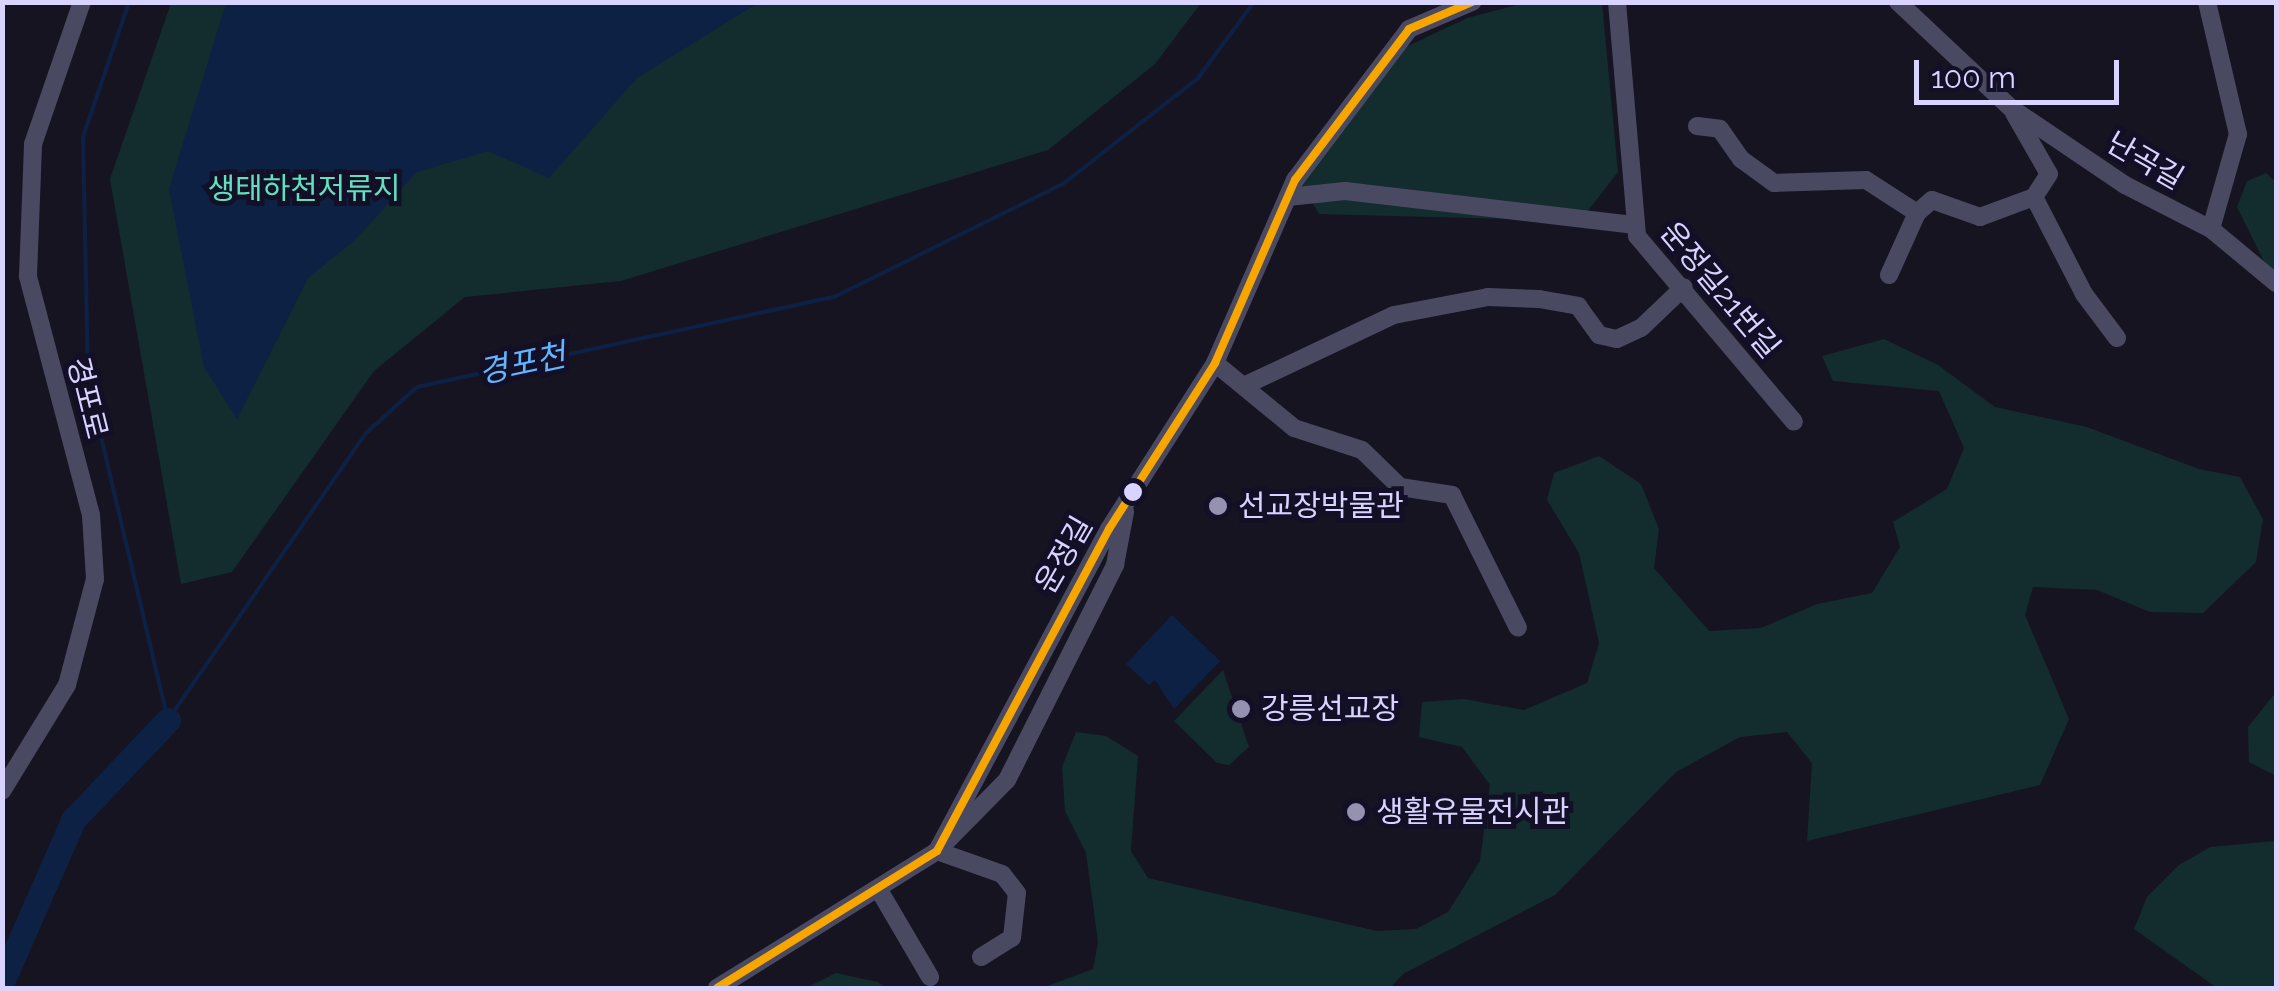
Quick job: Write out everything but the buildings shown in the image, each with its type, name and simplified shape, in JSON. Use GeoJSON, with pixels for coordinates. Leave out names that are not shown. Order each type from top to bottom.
{"type":"FeatureCollection","features":[{"type":"Feature","properties":{"kind":"street","name":"경포로"},"geometry":{"type":"LineString","coordinates":[[2,791],[67,686],[95,579],[91,515],[28,276],[34,144],[82,2]]}},
{"type":"Feature","properties":{"kind":"street","name":"운정길"},"geometry":{"type":"LineString","coordinates":[[717,988],[937,851],[1008,707],[1215,364],[1288,197],[1399,40],[1440,12],[1472,2]]}},
{"type":"Feature","properties":{"kind":"street","name":"운정길21번길"},"geometry":{"type":"LineString","coordinates":[[1618,2],[1633,225],[1794,422]]}},
{"type":"Feature","properties":{"kind":"street","name":"난곡길"},"geometry":{"type":"LineString","coordinates":[[1898,2],[2011,108],[2124,186],[2211,228],[2276,283]]}},
{"type":"Feature","properties":{"kind":"street"},"geometry":{"type":"LineString","coordinates":[[2207,2],[2238,134],[2211,228]]}},
{"type":"Feature","properties":{"kind":"street"},"geometry":{"type":"LineString","coordinates":[[1889,275],[1917,213],[1940,199],[1960,214],[1980,217],[2034,197],[2049,174],[2011,108]]}},
{"type":"Feature","properties":{"kind":"street"},"geometry":{"type":"LineString","coordinates":[[1697,126],[1720,129],[1741,160],[1774,182],[1866,180],[1917,213]]}},
{"type":"Feature","properties":{"kind":"street"},"geometry":{"type":"LineString","coordinates":[[1288,197],[1344,191],[1633,225]]}},
{"type":"Feature","properties":{"kind":"street"},"geometry":{"type":"LineString","coordinates":[[2034,197],[2084,294],[2117,338]]}},
{"type":"Feature","properties":{"kind":"street"},"geometry":{"type":"LineString","coordinates":[[1248,384],[1394,315],[1488,297],[1539,299],[1578,306],[1599,335],[1618,339],[1641,328],[1684,288]]}},
{"type":"Feature","properties":{"kind":"street"},"geometry":{"type":"LineString","coordinates":[[1215,364],[1248,384],[1294,428],[1362,450],[1400,487],[1452,495],[1518,628]]}},
{"type":"Feature","properties":{"kind":"street"},"geometry":{"type":"LineString","coordinates":[[981,956],[1012,938],[1018,893],[1002,874],[937,851],[1007,780],[1115,565],[1126,506]]}},
{"type":"Feature","properties":{"kind":"street"},"geometry":{"type":"LineString","coordinates":[[879,890],[930,978]]}},
{"type":"Feature","properties":{"kind":"green space","name":"생태하천저류지"},"geometry":{"type":"Polygon","coordinates":[[[171,3],[1201,3],[1155,64],[1048,150],[621,281],[465,297],[374,371],[232,572],[181,584],[110,179],[171,3]]]}},
{"type":"Feature","properties":{"kind":"green space"},"geometry":{"type":"Polygon","coordinates":[[[1524,3],[1602,3],[1618,172],[1580,221],[1319,214],[1302,185],[1385,57],[1467,18],[1524,3]]]}},
{"type":"Feature","properties":{"kind":"green space"},"geometry":{"type":"Polygon","coordinates":[[[2266,173],[2276,182],[2276,286],[2237,207],[2247,181],[2266,173]]]}},
{"type":"Feature","properties":{"kind":"green space"},"geometry":{"type":"Polygon","coordinates":[[[1884,339],[1938,365],[1995,407],[2087,427],[2199,469],[2240,477],[2263,519],[2256,562],[2203,613],[2150,612],[2097,590],[2033,587],[2025,615],[2069,719],[2040,785],[1807,841],[1812,763],[1787,732],[1740,737],[1676,772],[1555,895],[1403,974],[1390,988],[1042,988],[1093,969],[1098,942],[1086,853],[1065,811],[1062,767],[1076,732],[1106,736],[1138,756],[1131,851],[1148,878],[1377,931],[1416,929],[1448,912],[1480,861],[1490,785],[1462,747],[1419,737],[1422,702],[1464,699],[1524,710],[1587,683],[1599,643],[1579,553],[1547,500],[1554,473],[1599,456],[1641,484],[1659,529],[1654,568],[1709,631],[1761,628],[1817,604],[1872,593],[1900,547],[1893,522],[1947,489],[1964,448],[1939,391],[1833,381],[1822,356],[1884,339]]]}},
{"type":"Feature","properties":{"kind":"green space"},"geometry":{"type":"Polygon","coordinates":[[[1223,670],[1249,747],[1229,765],[1217,763],[1174,721],[1223,670]]]}},
{"type":"Feature","properties":{"kind":"green space"},"geometry":{"type":"Polygon","coordinates":[[[2276,692],[2276,776],[2249,762],[2248,727],[2276,692]]]}},
{"type":"Feature","properties":{"kind":"green space"},"geometry":{"type":"Polygon","coordinates":[[[2276,841],[2276,988],[2217,988],[2134,929],[2147,897],[2179,865],[2210,847],[2276,841]]]}},
{"type":"Feature","properties":{"kind":"green space"},"geometry":{"type":"Polygon","coordinates":[[[836,973],[878,982],[887,988],[806,988],[836,973]]]}},
{"type":"Feature","properties":{"kind":"water","name":"생태하천저류지"},"geometry":{"type":"Polygon","coordinates":[[[226,2],[758,3],[637,78],[549,178],[488,151],[417,172],[355,240],[308,278],[237,419],[204,367],[169,189],[226,2]]]}},
{"type":"Feature","properties":{"kind":"water"},"geometry":{"type":"Polygon","coordinates":[[[1172,615],[1220,661],[1174,709],[1155,680],[1149,685],[1126,664],[1172,615]]]}},
{"type":"Feature","properties":{"kind":"waterway"},"geometry":{"type":"LineString","coordinates":[[129,2],[83,137],[88,382],[168,720]]}},
{"type":"Feature","properties":{"kind":"waterway","name":"경포천"},"geometry":{"type":"LineString","coordinates":[[168,720],[366,433],[417,387],[834,297],[1063,184],[1198,78],[1254,2]]}},
{"type":"Feature","properties":{"kind":"waterway","name":"경포천"},"geometry":{"type":"LineString","coordinates":[[2,982],[73,820],[168,720]]}},
{"type":"Feature","properties":{"kind":"transit line"},"geometry":{"type":"LineString","coordinates":[[717,988],[937,851],[1109,529],[1215,363],[1295,180],[1409,29],[1472,2]]}},
{"type":"Feature","properties":{"kind":"place","name":"선교장박물관"},"geometry":{"type":"Point","coordinates":[1218,506]}},
{"type":"Feature","properties":{"kind":"place","name":"강릉선교장"},"geometry":{"type":"Point","coordinates":[1241,709]}},
{"type":"Feature","properties":{"kind":"place","name":"생활유물전시관"},"geometry":{"type":"Point","coordinates":[1356,812]}}]}
